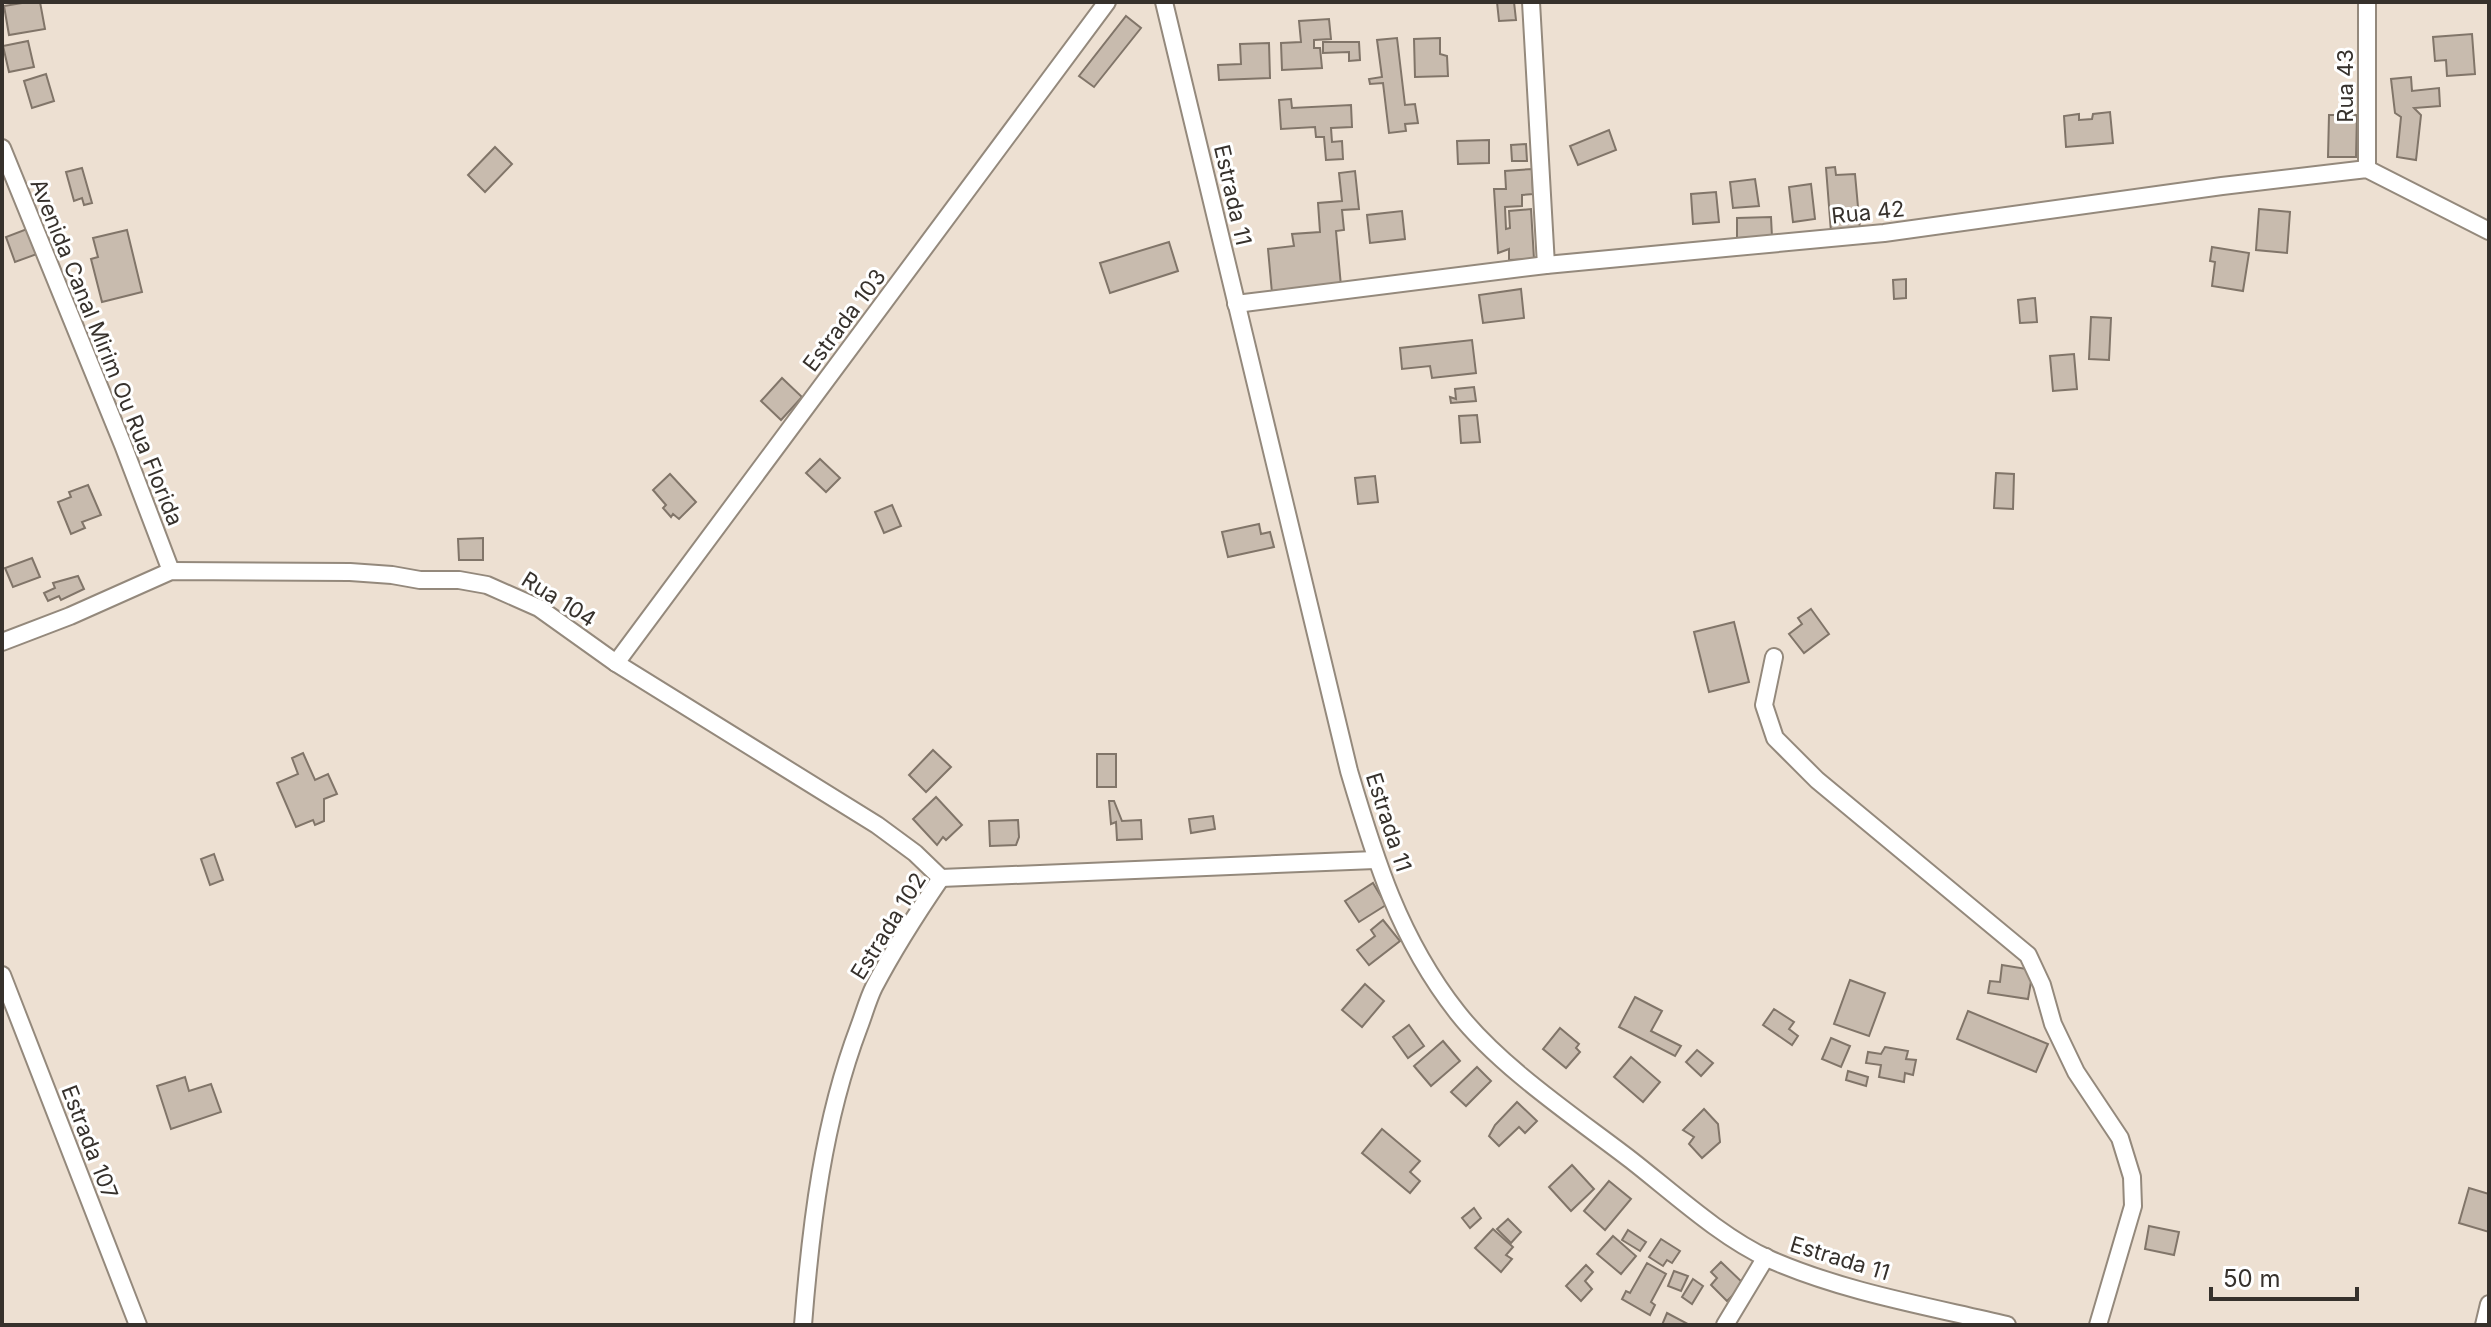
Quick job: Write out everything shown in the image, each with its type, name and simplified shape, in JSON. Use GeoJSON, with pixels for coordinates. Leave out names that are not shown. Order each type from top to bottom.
{"type":"FeatureCollection","features":[{"type":"Feature","properties":{"kind":"street","name":"Estrada 103"},"geometry":{"type":"LineString","coordinates":[[616,663],[1107,2]]}},
{"type":"Feature","properties":{"kind":"street","name":"Estrada 11"},"geometry":{"type":"LineString","coordinates":[[1164,2],[1349,771],[1375,860],[1417,953],[1457,1013],[1532,1084],[1721,1230],[1766,1257],[1833,1284],[2007,1325]]}},
{"type":"Feature","properties":{"kind":"street"},"geometry":{"type":"LineString","coordinates":[[1531,2],[1546,265]]}},
{"type":"Feature","properties":{"kind":"street","name":"Rua 43"},"geometry":{"type":"LineString","coordinates":[[2367,2],[2367,169]]}},
{"type":"Feature","properties":{"kind":"street","name":"Avenida Canal Mirim Ou Rua Florida"},"geometry":{"type":"LineString","coordinates":[[2,148],[171,571]]}},
{"type":"Feature","properties":{"kind":"street","name":"Rua 42"},"geometry":{"type":"LineString","coordinates":[[1236,304],[1546,265],[1884,233],[2367,169]]}},
{"type":"Feature","properties":{"kind":"street"},"geometry":{"type":"LineString","coordinates":[[2367,169],[2489,231]]}},
{"type":"Feature","properties":{"kind":"street","name":"Rua 104"},"geometry":{"type":"LineString","coordinates":[[2,642],[171,571],[350,572],[473,582],[509,593],[539,608],[616,663],[877,825],[915,853],[941,878]]}},
{"type":"Feature","properties":{"kind":"street"},"geometry":{"type":"LineString","coordinates":[[1774,657],[1764,705],[1775,738],[1817,780],[2028,955],[2042,985],[2053,1024],[2076,1072],[2120,1138],[2132,1177],[2133,1206],[2098,1325]]}},
{"type":"Feature","properties":{"kind":"street","name":"Estrada 102"},"geometry":{"type":"LineString","coordinates":[[803,1325],[811,1230],[826,1142],[845,1065],[874,988],[941,878],[1375,860]]}},
{"type":"Feature","properties":{"kind":"street","name":"Estrada 107"},"geometry":{"type":"LineString","coordinates":[[2,975],[138,1325]]}},
{"type":"Feature","properties":{"kind":"street"},"geometry":{"type":"LineString","coordinates":[[1725,1325],[1766,1257]]}},
{"type":"Feature","properties":{"kind":"street"},"geometry":{"type":"LineString","coordinates":[[2484,1325],[2489,1304]]}},
{"type":"Feature","properties":{"kind":"building"},"geometry":{"type":"Polygon","coordinates":[[[40,2],[45,29],[9,35],[4,6],[40,2]]]}},
{"type":"Feature","properties":{"kind":"building"},"geometry":{"type":"Polygon","coordinates":[[[1497,2],[1514,2],[1516,20],[1499,21],[1497,2]]]}},
{"type":"Feature","properties":{"kind":"building"},"geometry":{"type":"Polygon","coordinates":[[[1126,16],[1141,28],[1094,87],[1079,76],[1126,16]]]}},
{"type":"Feature","properties":{"kind":"building"},"geometry":{"type":"Polygon","coordinates":[[[1329,19],[1331,39],[1314,40],[1314,48],[1320,48],[1322,68],[1282,70],[1281,43],[1301,42],[1299,21],[1329,19]]]}},
{"type":"Feature","properties":{"kind":"building"},"geometry":{"type":"Polygon","coordinates":[[[2472,34],[2475,74],[2447,76],[2446,60],[2435,61],[2433,37],[2472,34]]]}},
{"type":"Feature","properties":{"kind":"building"},"geometry":{"type":"Polygon","coordinates":[[[1397,38],[1405,105],[1415,104],[1418,123],[1405,124],[1406,131],[1389,133],[1383,83],[1370,84],[1369,79],[1382,77],[1377,40],[1397,38]]]}},
{"type":"Feature","properties":{"kind":"building"},"geometry":{"type":"Polygon","coordinates":[[[1440,38],[1440,54],[1447,56],[1448,76],[1415,77],[1414,39],[1440,38]]]}},
{"type":"Feature","properties":{"kind":"building"},"geometry":{"type":"Polygon","coordinates":[[[28,41],[34,67],[9,72],[3,46],[28,41]]]}},
{"type":"Feature","properties":{"kind":"building"},"geometry":{"type":"Polygon","coordinates":[[[1323,42],[1359,42],[1360,60],[1349,61],[1349,52],[1323,53],[1323,42]]]}},
{"type":"Feature","properties":{"kind":"building"},"geometry":{"type":"Polygon","coordinates":[[[1269,43],[1270,78],[1219,80],[1218,65],[1241,64],[1240,44],[1269,43]]]}},
{"type":"Feature","properties":{"kind":"building"},"geometry":{"type":"Polygon","coordinates":[[[46,74],[54,101],[32,108],[24,81],[46,74]]]}},
{"type":"Feature","properties":{"kind":"building"},"geometry":{"type":"Polygon","coordinates":[[[2411,77],[2412,91],[2439,88],[2440,106],[2414,108],[2421,115],[2416,160],[2397,157],[2401,117],[2395,113],[2391,79],[2411,77]]]}},
{"type":"Feature","properties":{"kind":"building"},"geometry":{"type":"Polygon","coordinates":[[[1291,99],[1292,108],[1351,105],[1352,127],[1331,128],[1332,142],[1342,141],[1343,159],[1326,160],[1324,137],[1316,137],[1315,127],[1281,129],[1279,100],[1291,99]]]}},
{"type":"Feature","properties":{"kind":"building"},"geometry":{"type":"Polygon","coordinates":[[[2110,112],[2113,143],[2066,147],[2064,116],[2079,114],[2079,120],[2092,119],[2093,114],[2110,112]]]}},
{"type":"Feature","properties":{"kind":"building"},"geometry":{"type":"Polygon","coordinates":[[[2329,115],[2357,115],[2356,157],[2328,157],[2329,115]]]}},
{"type":"Feature","properties":{"kind":"building"},"geometry":{"type":"Polygon","coordinates":[[[1609,130],[1616,150],[1578,165],[1570,146],[1609,130]]]}},
{"type":"Feature","properties":{"kind":"building"},"geometry":{"type":"Polygon","coordinates":[[[1489,140],[1489,163],[1458,164],[1457,141],[1489,140]]]}},
{"type":"Feature","properties":{"kind":"building"},"geometry":{"type":"Polygon","coordinates":[[[1526,144],[1527,161],[1512,161],[1511,145],[1526,144]]]}},
{"type":"Feature","properties":{"kind":"building"},"geometry":{"type":"Polygon","coordinates":[[[495,147],[512,164],[485,192],[468,175],[495,147]]]}},
{"type":"Feature","properties":{"kind":"building"},"geometry":{"type":"Polygon","coordinates":[[[1835,167],[1836,175],[1855,174],[1860,229],[1831,232],[1826,168],[1835,167]]]}},
{"type":"Feature","properties":{"kind":"building"},"geometry":{"type":"Polygon","coordinates":[[[82,168],[92,203],[84,205],[82,198],[74,201],[66,172],[82,168]]]}},
{"type":"Feature","properties":{"kind":"building"},"geometry":{"type":"Polygon","coordinates":[[[1532,169],[1533,194],[1522,195],[1522,206],[1505,207],[1506,229],[1510,228],[1509,211],[1531,209],[1534,259],[1509,260],[1509,249],[1498,253],[1494,189],[1506,189],[1505,171],[1532,169]]]}},
{"type":"Feature","properties":{"kind":"building"},"geometry":{"type":"Polygon","coordinates":[[[1355,171],[1359,209],[1342,210],[1344,230],[1336,231],[1341,286],[1272,293],[1268,249],[1294,246],[1292,234],[1320,232],[1318,203],[1342,201],[1339,173],[1355,171]]]}},
{"type":"Feature","properties":{"kind":"building"},"geometry":{"type":"Polygon","coordinates":[[[1755,179],[1759,206],[1733,208],[1730,182],[1755,179]]]}},
{"type":"Feature","properties":{"kind":"building"},"geometry":{"type":"Polygon","coordinates":[[[1811,184],[1815,219],[1793,222],[1789,187],[1811,184]]]}},
{"type":"Feature","properties":{"kind":"building"},"geometry":{"type":"Polygon","coordinates":[[[1716,192],[1719,222],[1693,224],[1691,194],[1716,192]]]}},
{"type":"Feature","properties":{"kind":"building"},"geometry":{"type":"Polygon","coordinates":[[[2259,209],[2290,212],[2287,253],[2256,250],[2259,209]]]}},
{"type":"Feature","properties":{"kind":"building"},"geometry":{"type":"Polygon","coordinates":[[[1402,211],[1405,239],[1370,243],[1367,215],[1402,211]]]}},
{"type":"Feature","properties":{"kind":"building"},"geometry":{"type":"Polygon","coordinates":[[[1771,217],[1772,237],[1737,238],[1737,218],[1771,217]]]}},
{"type":"Feature","properties":{"kind":"building"},"geometry":{"type":"Polygon","coordinates":[[[27,229],[37,254],[15,262],[6,237],[27,229]]]}},
{"type":"Feature","properties":{"kind":"building"},"geometry":{"type":"Polygon","coordinates":[[[127,230],[142,292],[102,302],[91,259],[98,257],[93,238],[127,230]]]}},
{"type":"Feature","properties":{"kind":"building"},"geometry":{"type":"Polygon","coordinates":[[[1169,242],[1178,271],[1110,293],[1100,263],[1169,242]]]}},
{"type":"Feature","properties":{"kind":"building"},"geometry":{"type":"Polygon","coordinates":[[[2212,247],[2249,253],[2243,291],[2212,286],[2215,262],[2210,261],[2212,247]]]}},
{"type":"Feature","properties":{"kind":"building"},"geometry":{"type":"Polygon","coordinates":[[[1906,279],[1906,298],[1894,299],[1893,280],[1906,279]]]}},
{"type":"Feature","properties":{"kind":"building"},"geometry":{"type":"Polygon","coordinates":[[[1521,289],[1524,318],[1483,323],[1479,295],[1521,289]]]}},
{"type":"Feature","properties":{"kind":"building"},"geometry":{"type":"Polygon","coordinates":[[[2035,298],[2037,322],[2020,323],[2018,300],[2035,298]]]}},
{"type":"Feature","properties":{"kind":"building"},"geometry":{"type":"Polygon","coordinates":[[[2091,317],[2111,318],[2109,360],[2089,359],[2091,317]]]}},
{"type":"Feature","properties":{"kind":"building"},"geometry":{"type":"Polygon","coordinates":[[[1472,340],[1476,373],[1432,378],[1430,366],[1402,369],[1400,348],[1472,340]]]}},
{"type":"Feature","properties":{"kind":"building"},"geometry":{"type":"Polygon","coordinates":[[[2074,354],[2077,389],[2053,391],[2050,356],[2074,354]]]}},
{"type":"Feature","properties":{"kind":"building"},"geometry":{"type":"Polygon","coordinates":[[[782,378],[802,397],[781,420],[761,401],[782,378]]]}},
{"type":"Feature","properties":{"kind":"building"},"geometry":{"type":"Polygon","coordinates":[[[1474,387],[1476,401],[1451,403],[1450,397],[1456,399],[1455,389],[1474,387]]]}},
{"type":"Feature","properties":{"kind":"building"},"geometry":{"type":"Polygon","coordinates":[[[1477,415],[1480,442],[1461,443],[1459,416],[1477,415]]]}},
{"type":"Feature","properties":{"kind":"building"},"geometry":{"type":"Polygon","coordinates":[[[820,459],[840,478],[826,492],[806,473],[820,459]]]}},
{"type":"Feature","properties":{"kind":"building"},"geometry":{"type":"Polygon","coordinates":[[[1996,473],[2014,474],[2013,509],[1994,508],[1996,473]]]}},
{"type":"Feature","properties":{"kind":"building"},"geometry":{"type":"Polygon","coordinates":[[[670,474],[696,502],[679,519],[673,514],[671,517],[663,508],[666,505],[653,490],[670,474]]]}},
{"type":"Feature","properties":{"kind":"building"},"geometry":{"type":"Polygon","coordinates":[[[1375,476],[1378,502],[1358,504],[1355,478],[1375,476]]]}},
{"type":"Feature","properties":{"kind":"building"},"geometry":{"type":"Polygon","coordinates":[[[88,485],[101,515],[82,522],[85,528],[71,534],[58,502],[71,497],[69,492],[88,485]]]}},
{"type":"Feature","properties":{"kind":"building"},"geometry":{"type":"Polygon","coordinates":[[[892,505],[901,526],[884,533],[875,512],[892,505]]]}},
{"type":"Feature","properties":{"kind":"building"},"geometry":{"type":"Polygon","coordinates":[[[1259,524],[1261,534],[1270,532],[1274,547],[1228,557],[1222,532],[1259,524]]]}},
{"type":"Feature","properties":{"kind":"building"},"geometry":{"type":"Polygon","coordinates":[[[483,538],[483,560],[459,560],[458,539],[483,538]]]}},
{"type":"Feature","properties":{"kind":"building"},"geometry":{"type":"Polygon","coordinates":[[[32,558],[40,577],[13,587],[5,568],[32,558]]]}},
{"type":"Feature","properties":{"kind":"building"},"geometry":{"type":"Polygon","coordinates":[[[78,576],[84,589],[61,600],[59,596],[48,601],[44,593],[55,588],[53,583],[78,576]]]}},
{"type":"Feature","properties":{"kind":"building"},"geometry":{"type":"Polygon","coordinates":[[[1811,609],[1829,634],[1804,653],[1789,634],[1802,624],[1798,618],[1811,609]]]}},
{"type":"Feature","properties":{"kind":"building"},"geometry":{"type":"Polygon","coordinates":[[[1734,622],[1749,682],[1709,692],[1694,632],[1734,622]]]}},
{"type":"Feature","properties":{"kind":"building"},"geometry":{"type":"Polygon","coordinates":[[[933,750],[951,767],[926,792],[909,775],[933,750]]]}},
{"type":"Feature","properties":{"kind":"building"},"geometry":{"type":"Polygon","coordinates":[[[303,753],[315,780],[328,774],[337,794],[324,799],[324,821],[315,825],[313,820],[296,827],[277,783],[298,774],[292,758],[303,753]]]}},
{"type":"Feature","properties":{"kind":"building"},"geometry":{"type":"Polygon","coordinates":[[[1097,754],[1116,754],[1116,787],[1097,787],[1097,754]]]}},
{"type":"Feature","properties":{"kind":"building"},"geometry":{"type":"Polygon","coordinates":[[[936,797],[962,825],[946,840],[943,837],[937,845],[913,819],[936,797]]]}},
{"type":"Feature","properties":{"kind":"building"},"geometry":{"type":"Polygon","coordinates":[[[1109,801],[1114,801],[1122,821],[1141,820],[1142,839],[1117,840],[1116,822],[1111,824],[1109,801]]]}},
{"type":"Feature","properties":{"kind":"building"},"geometry":{"type":"Polygon","coordinates":[[[1213,816],[1215,829],[1191,833],[1189,819],[1213,816]]]}},
{"type":"Feature","properties":{"kind":"building"},"geometry":{"type":"Polygon","coordinates":[[[1018,820],[1016,845],[990,846],[989,821],[1018,820]]]}},
{"type":"Feature","properties":{"kind":"building"},"geometry":{"type":"Polygon","coordinates":[[[214,854],[223,880],[210,885],[201,859],[214,854]]]}},
{"type":"Feature","properties":{"kind":"building"},"geometry":{"type":"Polygon","coordinates":[[[1373,883],[1386,905],[1359,922],[1345,901],[1373,883]]]}},
{"type":"Feature","properties":{"kind":"building"},"geometry":{"type":"Polygon","coordinates":[[[1383,920],[1400,941],[1369,965],[1357,950],[1375,936],[1371,930],[1383,920]]]}},
{"type":"Feature","properties":{"kind":"building"},"geometry":{"type":"Polygon","coordinates":[[[2002,965],[2033,970],[2028,999],[1988,993],[1990,981],[2000,982],[2002,965]]]}},
{"type":"Feature","properties":{"kind":"building"},"geometry":{"type":"Polygon","coordinates":[[[1850,980],[1885,993],[1869,1036],[1834,1024],[1850,980]]]}},
{"type":"Feature","properties":{"kind":"building"},"geometry":{"type":"Polygon","coordinates":[[[1365,984],[1384,1001],[1362,1027],[1342,1010],[1365,984]]]}},
{"type":"Feature","properties":{"kind":"building"},"geometry":{"type":"Polygon","coordinates":[[[1635,997],[1662,1011],[1651,1031],[1681,1046],[1675,1056],[1619,1027],[1635,997]]]}},
{"type":"Feature","properties":{"kind":"building"},"geometry":{"type":"Polygon","coordinates":[[[1774,1009],[1794,1022],[1789,1029],[1798,1036],[1792,1045],[1763,1025],[1774,1009]]]}},
{"type":"Feature","properties":{"kind":"building"},"geometry":{"type":"Polygon","coordinates":[[[1968,1011],[2048,1044],[2036,1072],[1957,1039],[1968,1011]]]}},
{"type":"Feature","properties":{"kind":"building"},"geometry":{"type":"Polygon","coordinates":[[[1409,1025],[1424,1046],[1408,1058],[1393,1037],[1409,1025]]]}},
{"type":"Feature","properties":{"kind":"building"},"geometry":{"type":"Polygon","coordinates":[[[1560,1028],[1579,1044],[1576,1048],[1580,1052],[1566,1068],[1543,1049],[1560,1028]]]}},
{"type":"Feature","properties":{"kind":"building"},"geometry":{"type":"Polygon","coordinates":[[[1831,1038],[1850,1046],[1841,1067],[1822,1059],[1831,1038]]]}},
{"type":"Feature","properties":{"kind":"building"},"geometry":{"type":"Polygon","coordinates":[[[1443,1041],[1460,1061],[1431,1086],[1414,1066],[1443,1041]]]}},
{"type":"Feature","properties":{"kind":"building"},"geometry":{"type":"Polygon","coordinates":[[[1885,1047],[1908,1051],[1906,1059],[1916,1060],[1913,1075],[1905,1073],[1904,1082],[1879,1077],[1881,1065],[1866,1063],[1868,1052],[1881,1054],[1885,1047]]]}},
{"type":"Feature","properties":{"kind":"building"},"geometry":{"type":"Polygon","coordinates":[[[1697,1050],[1713,1063],[1701,1076],[1686,1062],[1697,1050]]]}},
{"type":"Feature","properties":{"kind":"building"},"geometry":{"type":"Polygon","coordinates":[[[1631,1057],[1660,1082],[1643,1102],[1614,1077],[1631,1057]]]}},
{"type":"Feature","properties":{"kind":"building"},"geometry":{"type":"Polygon","coordinates":[[[1477,1067],[1491,1081],[1466,1106],[1451,1092],[1477,1067]]]}},
{"type":"Feature","properties":{"kind":"building"},"geometry":{"type":"Polygon","coordinates":[[[1848,1071],[1868,1077],[1866,1086],[1846,1080],[1848,1071]]]}},
{"type":"Feature","properties":{"kind":"building"},"geometry":{"type":"Polygon","coordinates":[[[185,1077],[189,1091],[211,1084],[221,1112],[171,1129],[157,1086],[185,1077]]]}},
{"type":"Feature","properties":{"kind":"building"},"geometry":{"type":"Polygon","coordinates":[[[1517,1102],[1537,1121],[1525,1133],[1519,1127],[1499,1146],[1489,1136],[1517,1102]]]}},
{"type":"Feature","properties":{"kind":"building"},"geometry":{"type":"Polygon","coordinates":[[[1704,1109],[1718,1124],[1720,1142],[1702,1158],[1689,1144],[1694,1137],[1683,1130],[1704,1109]]]}},
{"type":"Feature","properties":{"kind":"building"},"geometry":{"type":"Polygon","coordinates":[[[1382,1129],[1420,1161],[1410,1172],[1420,1181],[1410,1193],[1362,1153],[1382,1129]]]}},
{"type":"Feature","properties":{"kind":"building"},"geometry":{"type":"Polygon","coordinates":[[[1572,1165],[1594,1189],[1571,1211],[1549,1187],[1572,1165]]]}},
{"type":"Feature","properties":{"kind":"building"},"geometry":{"type":"Polygon","coordinates":[[[1609,1181],[1631,1199],[1605,1230],[1584,1211],[1609,1181]]]}},
{"type":"Feature","properties":{"kind":"building"},"geometry":{"type":"Polygon","coordinates":[[[2469,1188],[2489,1194],[2489,1232],[2459,1223],[2469,1188]]]}},
{"type":"Feature","properties":{"kind":"building"},"geometry":{"type":"Polygon","coordinates":[[[1474,1208],[1481,1218],[1470,1228],[1462,1218],[1474,1208]]]}},
{"type":"Feature","properties":{"kind":"building"},"geometry":{"type":"Polygon","coordinates":[[[1508,1219],[1521,1232],[1511,1243],[1497,1229],[1508,1219]]]}},
{"type":"Feature","properties":{"kind":"building"},"geometry":{"type":"Polygon","coordinates":[[[2149,1226],[2179,1232],[2174,1255],[2145,1249],[2149,1226]]]}},
{"type":"Feature","properties":{"kind":"building"},"geometry":{"type":"Polygon","coordinates":[[[1493,1229],[1513,1247],[1506,1255],[1512,1259],[1501,1272],[1475,1248],[1493,1229]]]}},
{"type":"Feature","properties":{"kind":"building"},"geometry":{"type":"Polygon","coordinates":[[[1628,1230],[1646,1242],[1640,1251],[1622,1240],[1628,1230]]]}},
{"type":"Feature","properties":{"kind":"building"},"geometry":{"type":"Polygon","coordinates":[[[1613,1236],[1636,1256],[1621,1274],[1597,1254],[1613,1236]]]}},
{"type":"Feature","properties":{"kind":"building"},"geometry":{"type":"Polygon","coordinates":[[[1661,1239],[1680,1251],[1672,1263],[1667,1260],[1663,1266],[1649,1257],[1661,1239]]]}},
{"type":"Feature","properties":{"kind":"building"},"geometry":{"type":"Polygon","coordinates":[[[1721,1262],[1744,1284],[1727,1301],[1711,1285],[1717,1278],[1711,1272],[1721,1262]]]}},
{"type":"Feature","properties":{"kind":"building"},"geometry":{"type":"Polygon","coordinates":[[[1647,1263],[1666,1274],[1651,1302],[1655,1305],[1650,1315],[1622,1299],[1626,1291],[1630,1293],[1647,1263]]]}},
{"type":"Feature","properties":{"kind":"building"},"geometry":{"type":"Polygon","coordinates":[[[1586,1265],[1593,1272],[1585,1281],[1592,1289],[1581,1301],[1566,1286],[1586,1265]]]}},
{"type":"Feature","properties":{"kind":"building"},"geometry":{"type":"Polygon","coordinates":[[[1674,1271],[1688,1276],[1681,1291],[1668,1286],[1674,1271]]]}},
{"type":"Feature","properties":{"kind":"building"},"geometry":{"type":"Polygon","coordinates":[[[1693,1279],[1703,1286],[1692,1304],[1682,1297],[1693,1279]]]}},
{"type":"Feature","properties":{"kind":"building"},"geometry":{"type":"Polygon","coordinates":[[[1667,1313],[1688,1324],[1688,1325],[1662,1325],[1667,1313]]]}}]}
